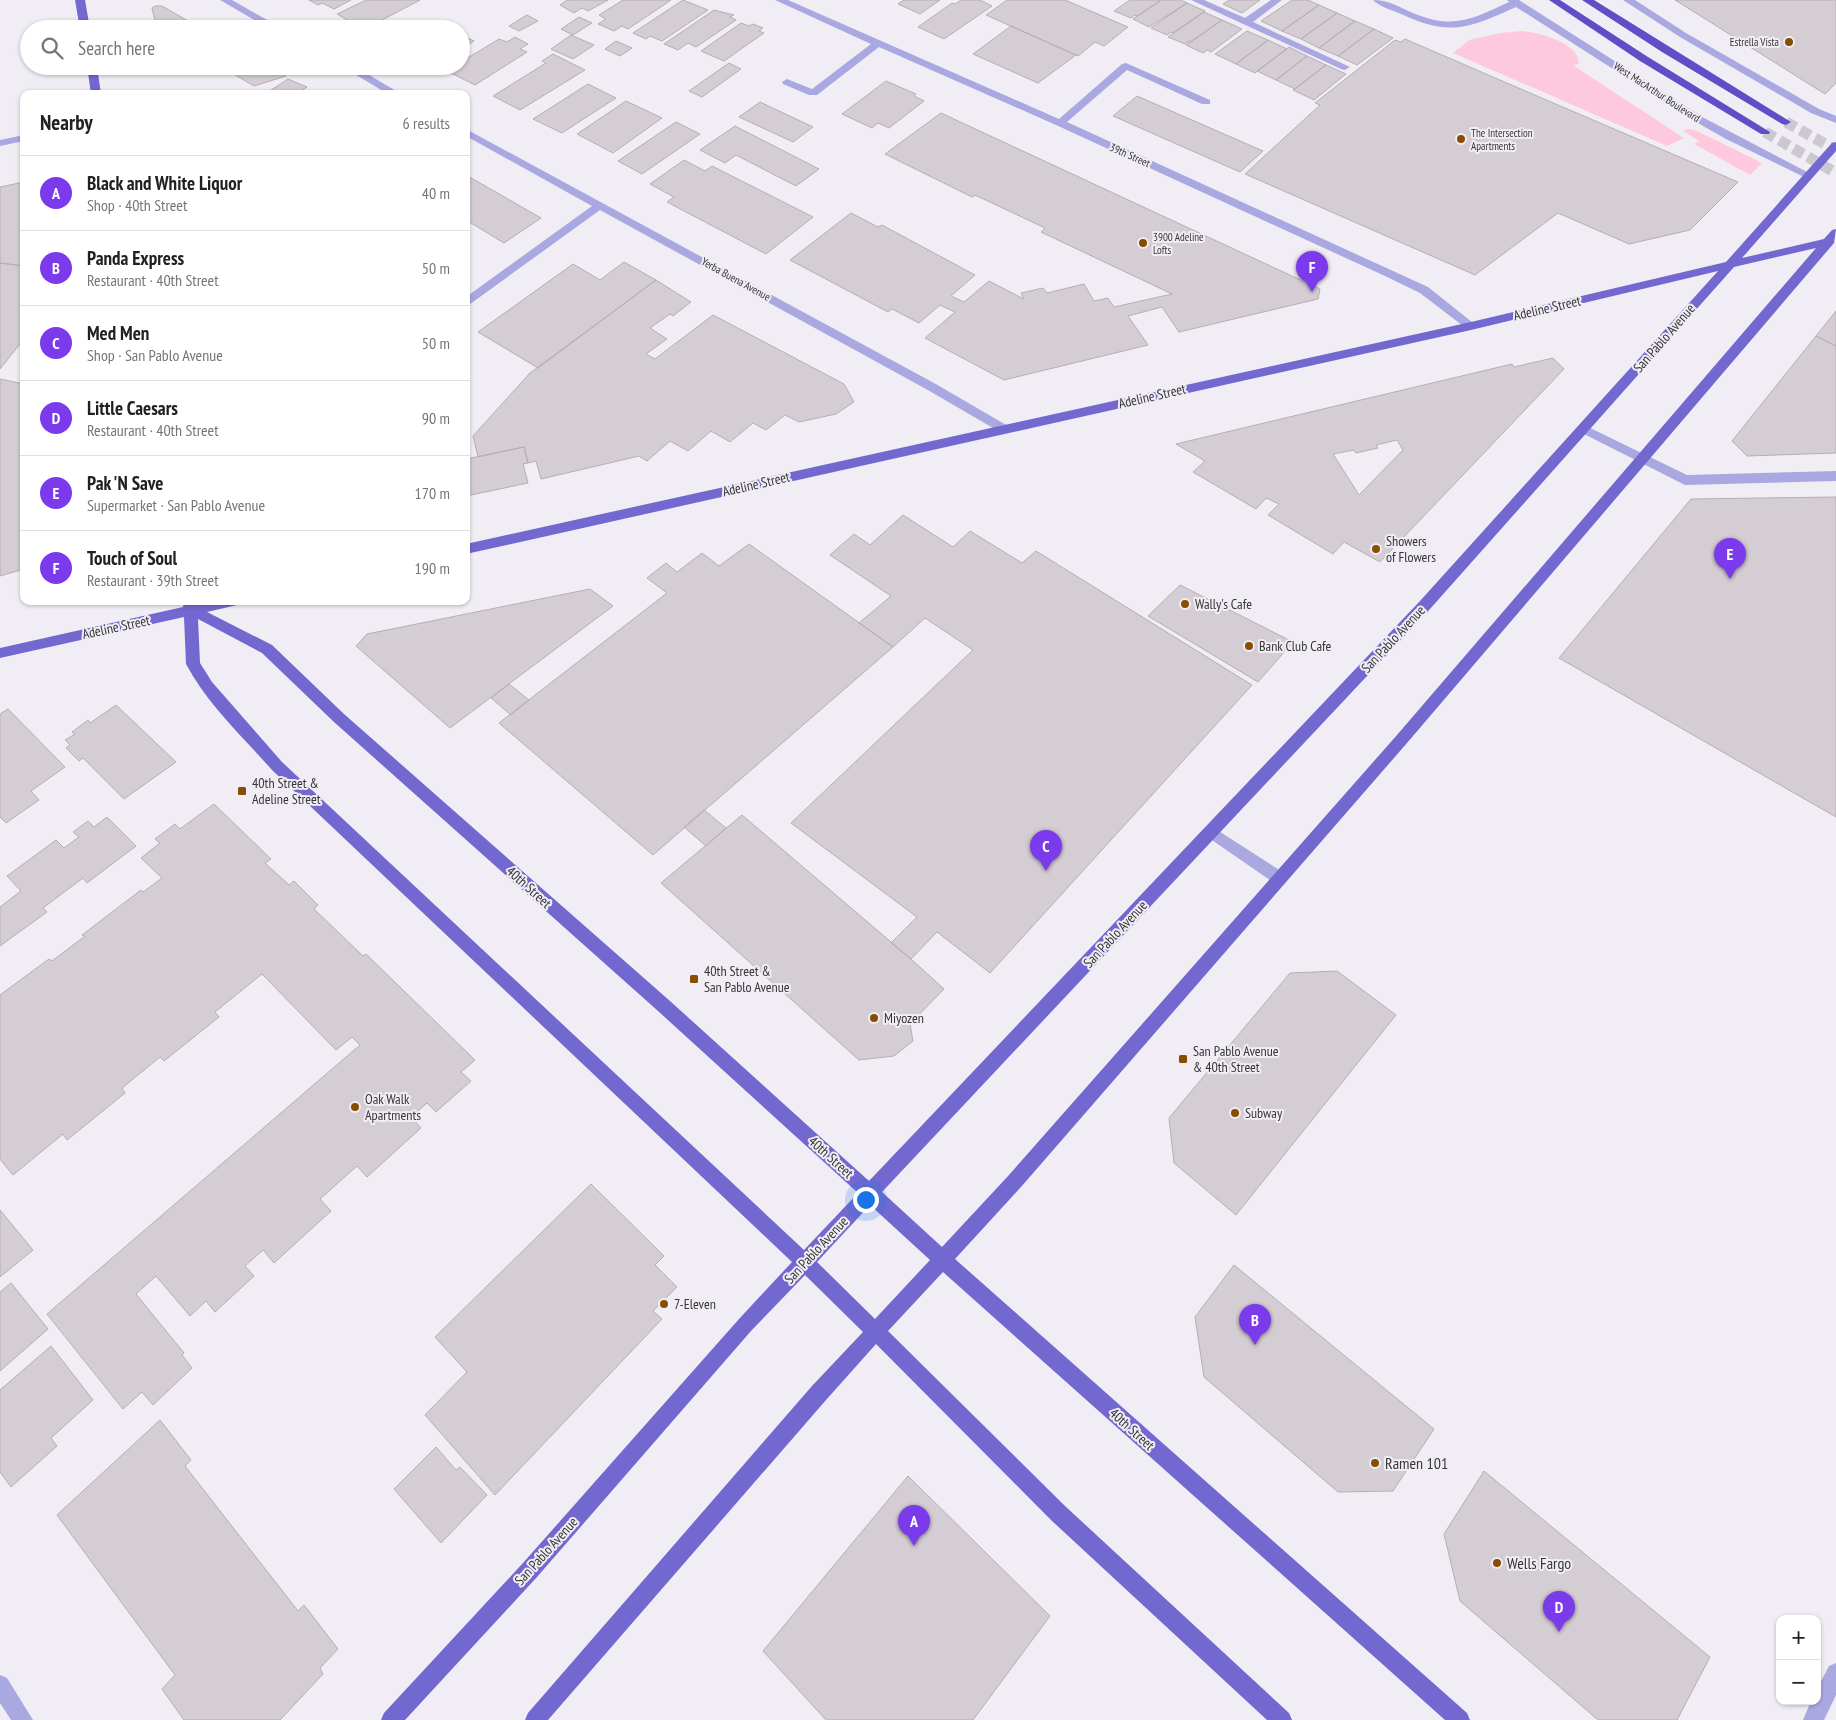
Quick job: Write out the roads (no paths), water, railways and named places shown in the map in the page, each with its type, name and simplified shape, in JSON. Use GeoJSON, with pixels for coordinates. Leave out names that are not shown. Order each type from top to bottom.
{"type":"FeatureCollection","features":[{"type":"Feature","properties":{"kind":"highway"},"geometry":{"type":"LineString","coordinates":[[1554,0],[1644,59],[1766,132]]}},
{"type":"Feature","properties":{"kind":"highway"},"geometry":{"type":"LineString","coordinates":[[1587,0],[1665,50],[1786,122]]}},
{"type":"Feature","properties":{"kind":"main road"},"geometry":{"type":"LineString","coordinates":[[80,0],[83,20]]}},
{"type":"Feature","properties":{"kind":"main road"},"geometry":{"type":"LineString","coordinates":[[93,75],[95,90]]}},
{"type":"Feature","properties":{"kind":"main road","name":"San Pablo Avenue"},"geometry":{"type":"LineString","coordinates":[[391,1720],[530,1570],[745,1325],[1425,605],[1836,145]]}},
{"type":"Feature","properties":{"kind":"main road"},"geometry":{"type":"LineString","coordinates":[[535,1720],[806,1408],[1015,1181],[1402,738],[1641,458],[1833,241],[1836,232]]}},
{"type":"Feature","properties":{"kind":"main road","name":"Adeline Street"},"geometry":{"type":"LineString","coordinates":[[470,548],[1471,326],[1833,241]]}},
{"type":"Feature","properties":{"kind":"main road"},"geometry":{"type":"LineString","coordinates":[[191,606],[193,664],[207,686],[277,766],[805,1262],[1058,1513],[1282,1720]]}},
{"type":"Feature","properties":{"kind":"main road","name":"Adeline Street"},"geometry":{"type":"LineString","coordinates":[[0,653],[191,606]]}},
{"type":"Feature","properties":{"kind":"main road","name":"40th Street"},"geometry":{"type":"LineString","coordinates":[[191,606],[266,649],[339,718],[664,1006],[942,1259],[1460,1720]]}},
{"type":"Feature","properties":{"kind":"street"},"geometry":{"type":"LineString","coordinates":[[225,0],[262,20]]}},
{"type":"Feature","properties":{"kind":"street","name":"39th Street"},"geometry":{"type":"LineString","coordinates":[[780,0],[1060,123],[1424,290],[1471,326]]}},
{"type":"Feature","properties":{"kind":"street"},"geometry":{"type":"LineString","coordinates":[[1196,0],[1345,67]]}},
{"type":"Feature","properties":{"kind":"street"},"geometry":{"type":"LineString","coordinates":[[1246,22],[1277,0]]}},
{"type":"Feature","properties":{"kind":"street"},"geometry":{"type":"LineString","coordinates":[[1378,0],[1431,23],[1453,26],[1477,21],[1514,1]]}},
{"type":"Feature","properties":{"kind":"street"},"geometry":{"type":"LineString","coordinates":[[1628,0],[1683,35],[1809,108],[1836,120]]}},
{"type":"Feature","properties":{"kind":"street","name":"West MacArthur Boulevard"},"geometry":{"type":"LineString","coordinates":[[1514,1],[1708,124],[1808,175]]}},
{"type":"Feature","properties":{"kind":"street"},"geometry":{"type":"LineString","coordinates":[[787,82],[813,93],[878,43]]}},
{"type":"Feature","properties":{"kind":"street"},"geometry":{"type":"LineString","coordinates":[[1060,123],[1126,66],[1206,102]]}},
{"type":"Feature","properties":{"kind":"street"},"geometry":{"type":"LineString","coordinates":[[362,75],[389,90]]}},
{"type":"Feature","properties":{"kind":"street","name":"Yerba Buena Avenue"},"geometry":{"type":"LineString","coordinates":[[470,134],[930,386],[1004,429]]}},
{"type":"Feature","properties":{"kind":"street"},"geometry":{"type":"LineString","coordinates":[[0,143],[20,139]]}},
{"type":"Feature","properties":{"kind":"street"},"geometry":{"type":"LineString","coordinates":[[470,300],[600,205]]}},
{"type":"Feature","properties":{"kind":"street"},"geometry":{"type":"LineString","coordinates":[[1584,429],[1686,480],[1836,476]]}},
{"type":"Feature","properties":{"kind":"street"},"geometry":{"type":"LineString","coordinates":[[1211,832],[1279,878]]}},
{"type":"Feature","properties":{"kind":"street"},"geometry":{"type":"LineString","coordinates":[[1814,1720],[1836,1673]]}},
{"type":"Feature","properties":{"kind":"street"},"geometry":{"type":"LineString","coordinates":[[0,1686],[23,1720]]}},
{"type":"Feature","properties":{"kind":"tunnel"},"geometry":{"type":"LineString","coordinates":[[1786,122],[1836,150]]}},
{"type":"Feature","properties":{"kind":"tunnel"},"geometry":{"type":"LineString","coordinates":[[1765,132],[1836,173]]}},
{"type":"Feature","properties":{"kind":"place","name":"Estrella Vista"},"geometry":{"type":"Point","coordinates":[1789,42]}},
{"type":"Feature","properties":{"kind":"place","name":"The Intersection Apartments"},"geometry":{"type":"Point","coordinates":[1461,139]}},
{"type":"Feature","properties":{"kind":"place","name":"3900 Adeline Lofts"},"geometry":{"type":"Point","coordinates":[1143,243]}},
{"type":"Feature","properties":{"kind":"place","name":"Touch of Soul"},"geometry":{"type":"Point","coordinates":[1312,292]}},
{"type":"Feature","properties":{"kind":"place","name":"Showers of Flowers"},"geometry":{"type":"Point","coordinates":[1376,549]}},
{"type":"Feature","properties":{"kind":"place","name":"Pak 'N Save"},"geometry":{"type":"Point","coordinates":[1730,579]}},
{"type":"Feature","properties":{"kind":"place","name":"Wally's Cafe"},"geometry":{"type":"Point","coordinates":[1185,604]}},
{"type":"Feature","properties":{"kind":"place","name":"Bank Club Cafe"},"geometry":{"type":"Point","coordinates":[1249,646]}},
{"type":"Feature","properties":{"kind":"place","name":"40th Street & Adeline Street"},"geometry":{"type":"Point","coordinates":[242,791]}},
{"type":"Feature","properties":{"kind":"place","name":"Med Men"},"geometry":{"type":"Point","coordinates":[1046,871]}},
{"type":"Feature","properties":{"kind":"place","name":"40th Street & San Pablo Avenue"},"geometry":{"type":"Point","coordinates":[694,979]}},
{"type":"Feature","properties":{"kind":"place","name":"Miyozen"},"geometry":{"type":"Point","coordinates":[874,1018]}},
{"type":"Feature","properties":{"kind":"place","name":"San Pablo Avenue & 40th Street"},"geometry":{"type":"Point","coordinates":[1183,1059]}},
{"type":"Feature","properties":{"kind":"place","name":"Oak Walk Apartments"},"geometry":{"type":"Point","coordinates":[355,1107]}},
{"type":"Feature","properties":{"kind":"place","name":"Subway"},"geometry":{"type":"Point","coordinates":[1235,1113]}},
{"type":"Feature","properties":{"kind":"place","name":"7-Eleven"},"geometry":{"type":"Point","coordinates":[664,1304]}},
{"type":"Feature","properties":{"kind":"place","name":"Panda Express"},"geometry":{"type":"Point","coordinates":[1255,1345]}},
{"type":"Feature","properties":{"kind":"place","name":"Ramen 101"},"geometry":{"type":"Point","coordinates":[1375,1463]}},
{"type":"Feature","properties":{"kind":"place","name":"Black and White Liquor"},"geometry":{"type":"Point","coordinates":[914,1546]}},
{"type":"Feature","properties":{"kind":"place","name":"Wells Fargo"},"geometry":{"type":"Point","coordinates":[1497,1563]}},
{"type":"Feature","properties":{"kind":"place","name":"Little Caesars"},"geometry":{"type":"Point","coordinates":[1559,1632]}}]}
